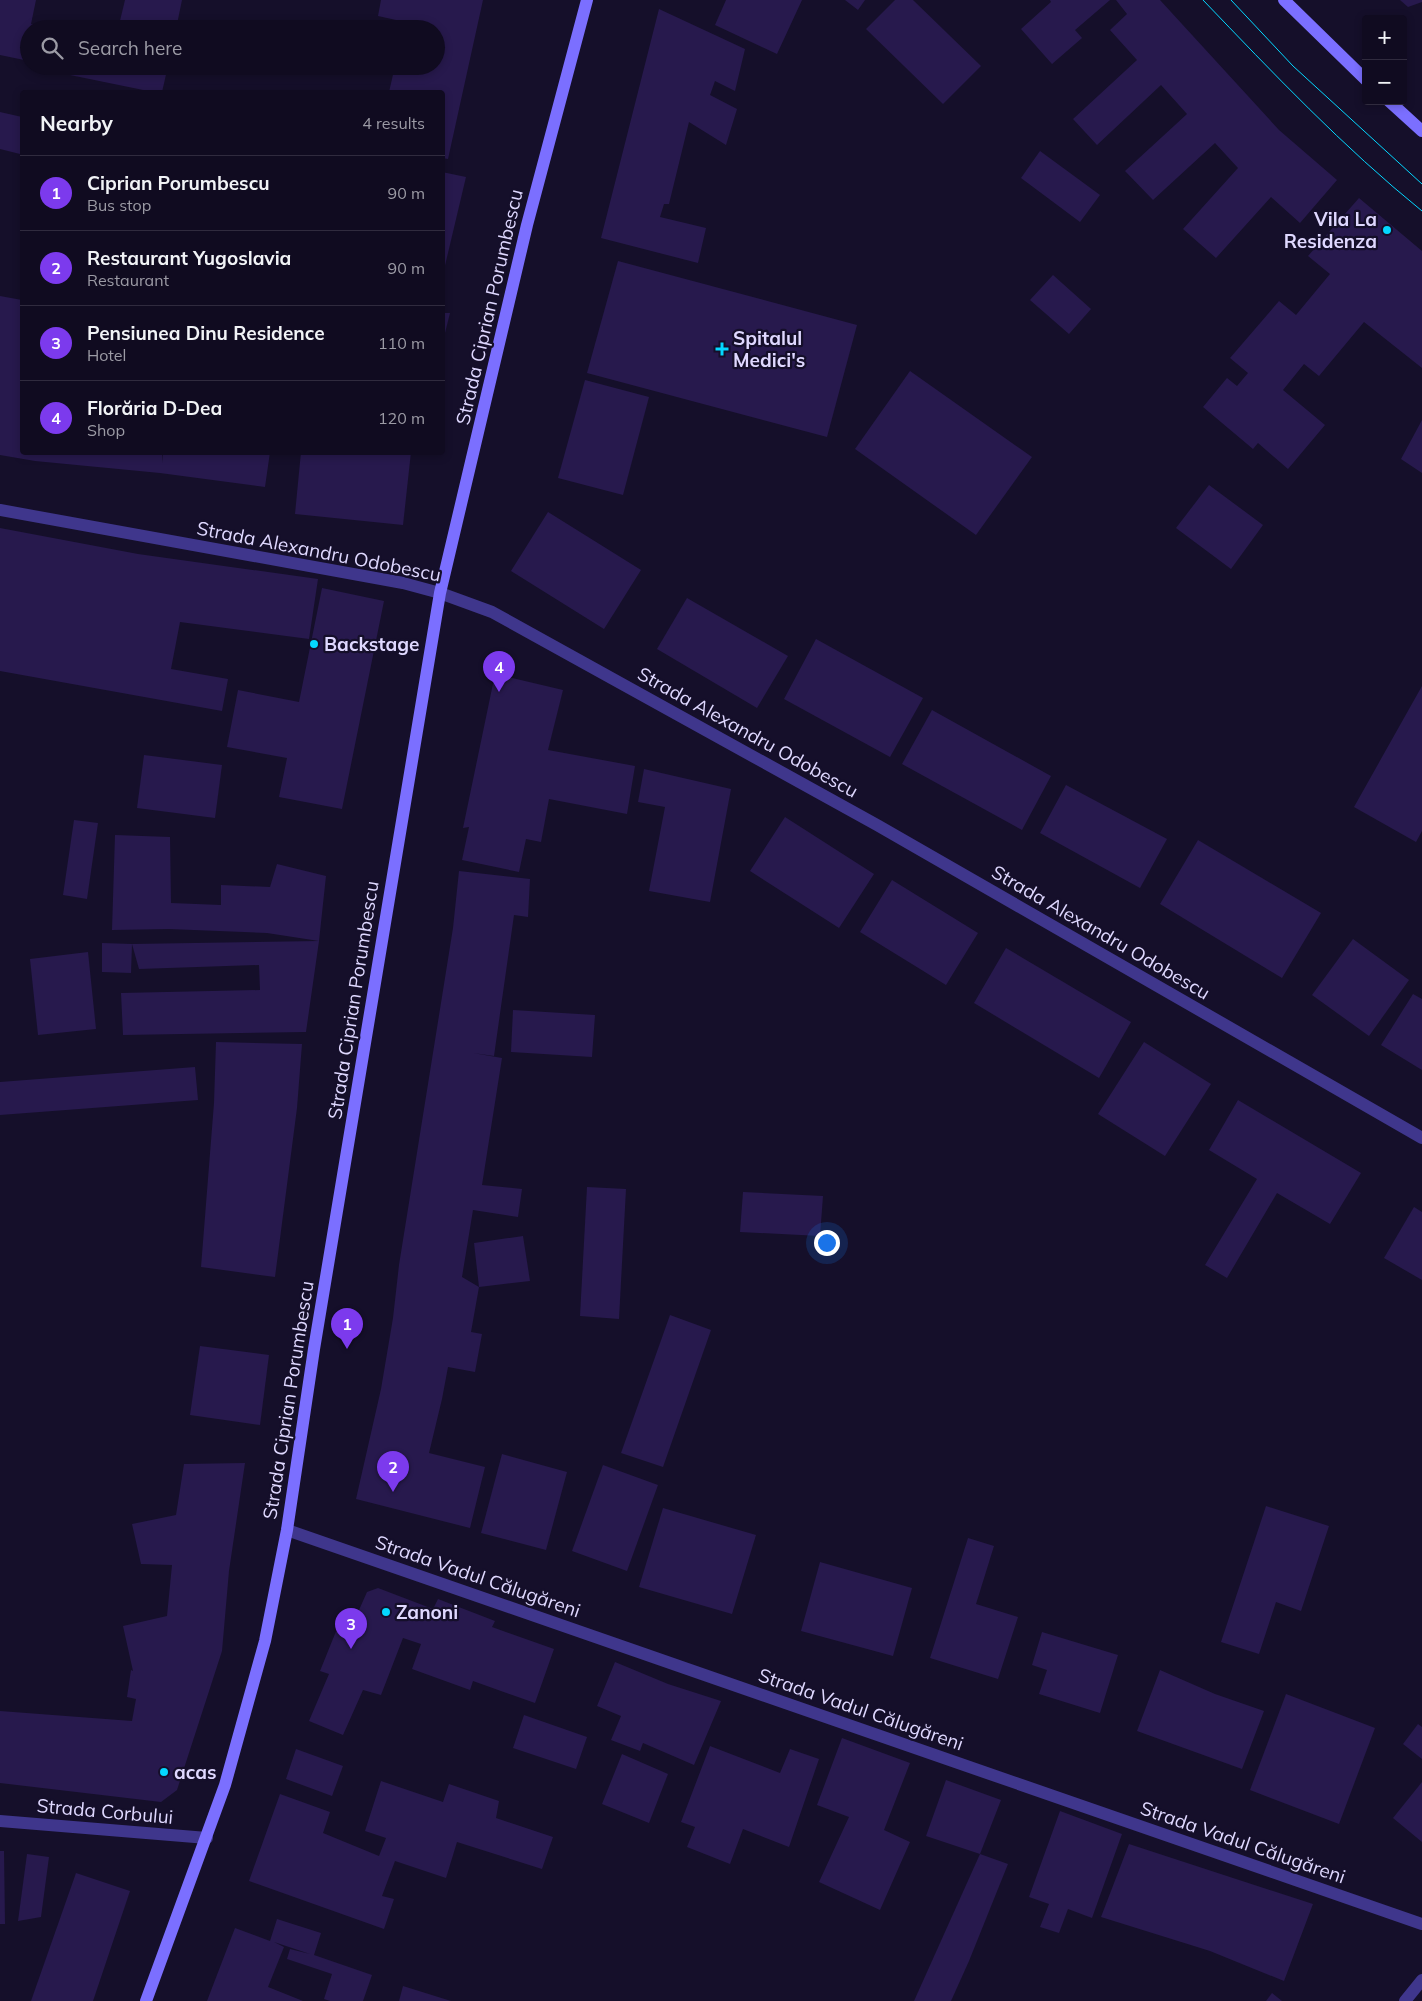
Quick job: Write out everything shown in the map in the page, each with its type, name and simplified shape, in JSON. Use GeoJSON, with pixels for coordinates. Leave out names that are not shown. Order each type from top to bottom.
{"type":"FeatureCollection","features":[{"type":"Feature","properties":{"kind":"street","name":"Strada Ciprian Porumbescu"},"geometry":{"type":"LineString","coordinates":[[146,2001],[225,1785],[265,1641],[287,1530],[314,1349],[440,593],[527,225],[587,0]]}},
{"type":"Feature","properties":{"kind":"street"},"geometry":{"type":"LineString","coordinates":[[1284,0],[1362,76]]}},
{"type":"Feature","properties":{"kind":"street"},"geometry":{"type":"LineString","coordinates":[[1393,105],[1422,131]]}},
{"type":"Feature","properties":{"kind":"street","name":"Strada Alexandru Odobescu"},"geometry":{"type":"LineString","coordinates":[[0,510],[403,583],[440,593],[492,612],[868,820],[1422,1138]]}},
{"type":"Feature","properties":{"kind":"street","name":"Strada Vadul Călugăreni"},"geometry":{"type":"LineString","coordinates":[[287,1530],[1422,1924]]}},
{"type":"Feature","properties":{"kind":"street","name":"Strada Corbului"},"geometry":{"type":"LineString","coordinates":[[0,1821],[207,1838]]}},
{"type":"Feature","properties":{"kind":"street"},"geometry":{"type":"LineString","coordinates":[[1405,2001],[1422,1980]]}},
{"type":"Feature","properties":{"kind":"building"},"geometry":{"type":"Polygon","coordinates":[[[0,0],[36,0],[32,20],[20,20],[20,59],[0,55],[0,0]]]}},
{"type":"Feature","properties":{"kind":"building"},"geometry":{"type":"Polygon","coordinates":[[[125,0],[182,0],[178,20],[120,20],[125,0]]]}},
{"type":"Feature","properties":{"kind":"building"},"geometry":{"type":"Polygon","coordinates":[[[381,0],[483,0],[448,159],[445,158],[445,90],[389,90],[393,75],[445,75],[445,20],[396,20],[378,16],[381,0]]]}},
{"type":"Feature","properties":{"kind":"building"},"geometry":{"type":"Polygon","coordinates":[[[726,0],[802,0],[777,54],[715,25],[726,0]]]}},
{"type":"Feature","properties":{"kind":"building"},"geometry":{"type":"Polygon","coordinates":[[[845,0],[865,0],[858,10],[845,0]]]}},
{"type":"Feature","properties":{"kind":"building"},"geometry":{"type":"Polygon","coordinates":[[[895,0],[913,0],[981,66],[943,104],[866,29],[895,0]]]}},
{"type":"Feature","properties":{"kind":"building"},"geometry":{"type":"Polygon","coordinates":[[[1050,0],[1110,0],[1075,30],[1082,38],[1052,64],[1021,29],[1051,2],[1050,0]]]}},
{"type":"Feature","properties":{"kind":"building"},"geometry":{"type":"Polygon","coordinates":[[[1116,0],[1160,0],[1279,130],[1337,180],[1300,223],[1271,197],[1216,258],[1183,229],[1238,168],[1215,143],[1153,200],[1125,171],[1187,114],[1161,85],[1097,145],[1073,119],[1137,60],[1110,30],[1127,14],[1116,0]]]}},
{"type":"Feature","properties":{"kind":"building"},"geometry":{"type":"Polygon","coordinates":[[[1400,0],[1422,0],[1422,2],[1408,7],[1400,0]]]}},
{"type":"Feature","properties":{"kind":"building"},"geometry":{"type":"Polygon","coordinates":[[[659,9],[745,49],[735,91],[715,81],[710,95],[737,109],[726,145],[689,122],[669,204],[664,204],[660,217],[706,228],[698,263],[601,238],[659,9]]]}},
{"type":"Feature","properties":{"kind":"building"},"geometry":{"type":"Polygon","coordinates":[[[70,75],[166,75],[162,90],[143,90],[70,75]]]}},
{"type":"Feature","properties":{"kind":"building"},"geometry":{"type":"Polygon","coordinates":[[[0,112],[20,117],[20,154],[0,149],[0,112]]]}},
{"type":"Feature","properties":{"kind":"building"},"geometry":{"type":"Polygon","coordinates":[[[1040,151],[1100,195],[1080,222],[1021,178],[1040,151]]]}},
{"type":"Feature","properties":{"kind":"building"},"geometry":{"type":"Polygon","coordinates":[[[445,173],[466,177],[445,266],[445,173]]]}},
{"type":"Feature","properties":{"kind":"building"},"geometry":{"type":"Polygon","coordinates":[[[1359,198],[1422,251],[1422,368],[1364,322],[1319,376],[1304,364],[1283,390],[1325,425],[1288,469],[1258,443],[1253,449],[1203,407],[1227,378],[1237,386],[1248,373],[1230,358],[1279,301],[1296,315],[1330,274],[1308,256],[1359,198]]]}},
{"type":"Feature","properties":{"kind":"building","name":"Spitalul Medici's"},"geometry":{"type":"Polygon","coordinates":[[[618,261],[857,325],[827,437],[587,373],[618,261]]]}},
{"type":"Feature","properties":{"kind":"building"},"geometry":{"type":"Polygon","coordinates":[[[1053,275],[1091,309],[1069,334],[1030,300],[1053,275]]]}},
{"type":"Feature","properties":{"kind":"building"},"geometry":{"type":"Polygon","coordinates":[[[0,296],[20,300],[20,455],[162,455],[162,463],[163,455],[270,455],[265,487],[160,473],[35,461],[0,455],[0,296]]]}},
{"type":"Feature","properties":{"kind":"building"},"geometry":{"type":"Polygon","coordinates":[[[445,313],[450,313],[445,333],[445,313]]]}},
{"type":"Feature","properties":{"kind":"building"},"geometry":{"type":"Polygon","coordinates":[[[910,371],[1032,457],[976,535],[855,449],[910,371]]]}},
{"type":"Feature","properties":{"kind":"building"},"geometry":{"type":"Polygon","coordinates":[[[585,380],[649,397],[623,495],[558,478],[585,380]]]}},
{"type":"Feature","properties":{"kind":"building"},"geometry":{"type":"Polygon","coordinates":[[[1422,420],[1422,473],[1401,459],[1422,420]]]}},
{"type":"Feature","properties":{"kind":"building"},"geometry":{"type":"Polygon","coordinates":[[[301,455],[411,455],[403,525],[295,514],[301,455]]]}},
{"type":"Feature","properties":{"kind":"building"},"geometry":{"type":"Polygon","coordinates":[[[1209,485],[1263,525],[1231,569],[1176,528],[1209,485]]]}},
{"type":"Feature","properties":{"kind":"building"},"geometry":{"type":"Polygon","coordinates":[[[548,512],[641,570],[604,629],[511,571],[548,512]]]}},
{"type":"Feature","properties":{"kind":"building"},"geometry":{"type":"Polygon","coordinates":[[[0,528],[138,554],[318,579],[309,639],[180,622],[171,669],[228,679],[222,711],[0,671],[0,528]]]}},
{"type":"Feature","properties":{"kind":"building"},"geometry":{"type":"Polygon","coordinates":[[[322,588],[384,601],[342,809],[279,797],[287,758],[227,747],[238,690],[299,702],[322,588]]]}},
{"type":"Feature","properties":{"kind":"building"},"geometry":{"type":"Polygon","coordinates":[[[687,598],[788,656],[757,708],[657,649],[687,598]]]}},
{"type":"Feature","properties":{"kind":"building"},"geometry":{"type":"Polygon","coordinates":[[[816,639],[923,698],[890,757],[784,699],[816,639]]]}},
{"type":"Feature","properties":{"kind":"building"},"geometry":{"type":"Polygon","coordinates":[[[495,674],[563,690],[548,750],[635,766],[627,814],[549,799],[541,842],[526,839],[519,872],[462,860],[469,827],[463,828],[495,674]]]}},
{"type":"Feature","properties":{"kind":"building"},"geometry":{"type":"Polygon","coordinates":[[[1422,686],[1422,831],[1416,842],[1354,807],[1422,686]]]}},
{"type":"Feature","properties":{"kind":"building"},"geometry":{"type":"Polygon","coordinates":[[[932,710],[1051,776],[1022,830],[902,764],[932,710]]]}},
{"type":"Feature","properties":{"kind":"building"},"geometry":{"type":"Polygon","coordinates":[[[144,755],[222,765],[215,818],[137,808],[144,755]]]}},
{"type":"Feature","properties":{"kind":"building"},"geometry":{"type":"Polygon","coordinates":[[[644,769],[731,789],[710,902],[649,891],[665,807],[638,802],[644,769]]]}},
{"type":"Feature","properties":{"kind":"building"},"geometry":{"type":"Polygon","coordinates":[[[1066,785],[1167,839],[1140,888],[1040,833],[1066,785]]]}},
{"type":"Feature","properties":{"kind":"building"},"geometry":{"type":"Polygon","coordinates":[[[785,817],[874,874],[839,928],[750,871],[785,817]]]}},
{"type":"Feature","properties":{"kind":"building"},"geometry":{"type":"Polygon","coordinates":[[[74,820],[98,823],[87,899],[63,895],[74,820]]]}},
{"type":"Feature","properties":{"kind":"building"},"geometry":{"type":"Polygon","coordinates":[[[115,835],[170,837],[171,903],[221,905],[221,885],[270,887],[277,864],[326,876],[319,941],[267,933],[169,929],[112,930],[115,835]]]}},
{"type":"Feature","properties":{"kind":"building"},"geometry":{"type":"Polygon","coordinates":[[[1198,840],[1321,913],[1282,978],[1160,904],[1198,840]]]}},
{"type":"Feature","properties":{"kind":"building"},"geometry":{"type":"Polygon","coordinates":[[[459,871],[530,879],[528,917],[514,915],[494,1056],[473,1053],[502,1058],[482,1185],[522,1189],[518,1217],[473,1210],[462,1277],[479,1287],[471,1332],[482,1334],[475,1372],[448,1367],[429,1453],[485,1467],[470,1528],[356,1499],[381,1389],[393,1318],[399,1265],[453,928],[459,871]]]}},
{"type":"Feature","properties":{"kind":"building"},"geometry":{"type":"Polygon","coordinates":[[[892,880],[978,933],[946,985],[860,932],[892,880]]]}},
{"type":"Feature","properties":{"kind":"building"},"geometry":{"type":"Polygon","coordinates":[[[1353,939],[1409,980],[1369,1036],[1312,995],[1353,939]]]}},
{"type":"Feature","properties":{"kind":"building"},"geometry":{"type":"Polygon","coordinates":[[[319,941],[306,1032],[123,1035],[121,993],[260,990],[259,965],[139,969],[132,944],[319,941]]]}},
{"type":"Feature","properties":{"kind":"building"},"geometry":{"type":"Polygon","coordinates":[[[102,943],[132,944],[131,973],[102,972],[102,943]]]}},
{"type":"Feature","properties":{"kind":"building"},"geometry":{"type":"Polygon","coordinates":[[[1006,948],[1131,1022],[1099,1078],[974,1003],[1006,948]]]}},
{"type":"Feature","properties":{"kind":"building"},"geometry":{"type":"Polygon","coordinates":[[[88,952],[96,1029],[38,1035],[30,959],[88,952]]]}},
{"type":"Feature","properties":{"kind":"building"},"geometry":{"type":"Polygon","coordinates":[[[1413,994],[1422,999],[1422,1070],[1381,1045],[1413,994]]]}},
{"type":"Feature","properties":{"kind":"building"},"geometry":{"type":"Polygon","coordinates":[[[513,1010],[595,1015],[592,1057],[511,1052],[513,1010]]]}},
{"type":"Feature","properties":{"kind":"building"},"geometry":{"type":"Polygon","coordinates":[[[216,1042],[302,1044],[297,1108],[275,1277],[201,1267],[214,1103],[216,1042]]]}},
{"type":"Feature","properties":{"kind":"building"},"geometry":{"type":"Polygon","coordinates":[[[1144,1042],[1211,1084],[1165,1156],[1098,1114],[1144,1042]]]}},
{"type":"Feature","properties":{"kind":"building"},"geometry":{"type":"Polygon","coordinates":[[[195,1067],[198,1100],[0,1115],[0,1082],[195,1067]]]}},
{"type":"Feature","properties":{"kind":"building"},"geometry":{"type":"Polygon","coordinates":[[[1238,1100],[1361,1173],[1330,1224],[1277,1193],[1227,1278],[1205,1265],[1257,1179],[1209,1150],[1238,1100]]]}},
{"type":"Feature","properties":{"kind":"building"},"geometry":{"type":"Polygon","coordinates":[[[587,1187],[626,1189],[619,1319],[580,1316],[587,1187]]]}},
{"type":"Feature","properties":{"kind":"building"},"geometry":{"type":"Polygon","coordinates":[[[743,1192],[823,1196],[820,1236],[740,1232],[743,1192]]]}},
{"type":"Feature","properties":{"kind":"building"},"geometry":{"type":"Polygon","coordinates":[[[1414,1207],[1422,1212],[1422,1280],[1384,1258],[1414,1207]]]}},
{"type":"Feature","properties":{"kind":"building"},"geometry":{"type":"Polygon","coordinates":[[[523,1236],[530,1281],[479,1287],[474,1243],[523,1236]]]}},
{"type":"Feature","properties":{"kind":"building"},"geometry":{"type":"Polygon","coordinates":[[[670,1315],[711,1330],[663,1467],[621,1453],[670,1315]]]}},
{"type":"Feature","properties":{"kind":"building"},"geometry":{"type":"Polygon","coordinates":[[[200,1346],[269,1355],[260,1425],[190,1415],[200,1346]]]}},
{"type":"Feature","properties":{"kind":"building"},"geometry":{"type":"Polygon","coordinates":[[[502,1454],[567,1472],[546,1550],[481,1533],[502,1454]]]}},
{"type":"Feature","properties":{"kind":"building"},"geometry":{"type":"Polygon","coordinates":[[[245,1463],[229,1571],[222,1651],[177,1790],[161,1802],[0,1783],[0,1711],[132,1721],[136,1699],[127,1697],[131,1670],[133,1671],[123,1626],[167,1616],[172,1565],[141,1564],[132,1524],[176,1515],[184,1464],[245,1463]]]}},
{"type":"Feature","properties":{"kind":"building"},"geometry":{"type":"Polygon","coordinates":[[[603,1465],[658,1485],[627,1571],[572,1551],[603,1465]]]}},
{"type":"Feature","properties":{"kind":"building"},"geometry":{"type":"Polygon","coordinates":[[[1266,1506],[1329,1526],[1301,1611],[1276,1602],[1259,1654],[1221,1642],[1266,1506]]]}},
{"type":"Feature","properties":{"kind":"building"},"geometry":{"type":"Polygon","coordinates":[[[663,1508],[756,1535],[732,1614],[639,1587],[663,1508]]]}},
{"type":"Feature","properties":{"kind":"building"},"geometry":{"type":"Polygon","coordinates":[[[968,1538],[994,1546],[976,1604],[1018,1617],[998,1679],[930,1658],[968,1538]]]}},
{"type":"Feature","properties":{"kind":"building"},"geometry":{"type":"Polygon","coordinates":[[[820,1562],[912,1588],[893,1656],[801,1631],[820,1562]]]}},
{"type":"Feature","properties":{"kind":"building"},"geometry":{"type":"Polygon","coordinates":[[[378,1588],[433,1609],[438,1599],[495,1621],[492,1627],[554,1649],[535,1703],[473,1681],[470,1690],[412,1669],[421,1644],[403,1638],[381,1695],[363,1690],[343,1735],[309,1721],[329,1674],[320,1671],[343,1614],[355,1619],[367,1592],[378,1588]]]}},
{"type":"Feature","properties":{"kind":"building"},"geometry":{"type":"Polygon","coordinates":[[[1042,1632],[1118,1655],[1100,1713],[1039,1694],[1047,1670],[1032,1665],[1042,1632]]]}},
{"type":"Feature","properties":{"kind":"building"},"geometry":{"type":"Polygon","coordinates":[[[615,1662],[668,1684],[721,1701],[694,1765],[643,1743],[640,1751],[611,1740],[621,1716],[597,1706],[615,1662]]]}},
{"type":"Feature","properties":{"kind":"building"},"geometry":{"type":"Polygon","coordinates":[[[1160,1670],[1215,1694],[1264,1711],[1242,1769],[1137,1731],[1160,1670]]]}},
{"type":"Feature","properties":{"kind":"building"},"geometry":{"type":"Polygon","coordinates":[[[1286,1694],[1375,1728],[1339,1824],[1250,1790],[1286,1694]]]}},
{"type":"Feature","properties":{"kind":"building"},"geometry":{"type":"Polygon","coordinates":[[[524,1715],[587,1737],[576,1769],[513,1748],[524,1715]]]}},
{"type":"Feature","properties":{"kind":"building"},"geometry":{"type":"Polygon","coordinates":[[[1418,1724],[1422,1727],[1422,1759],[1403,1744],[1418,1724]]]}},
{"type":"Feature","properties":{"kind":"building"},"geometry":{"type":"Polygon","coordinates":[[[842,1738],[910,1763],[884,1830],[910,1842],[880,1910],[819,1882],[849,1817],[817,1805],[842,1738]]]}},
{"type":"Feature","properties":{"kind":"building"},"geometry":{"type":"Polygon","coordinates":[[[710,1746],[780,1773],[790,1749],[819,1759],[789,1847],[743,1829],[730,1864],[687,1847],[695,1827],[681,1822],[710,1746]]]}},
{"type":"Feature","properties":{"kind":"building"},"geometry":{"type":"Polygon","coordinates":[[[296,1749],[343,1766],[332,1796],[286,1779],[296,1749]]]}},
{"type":"Feature","properties":{"kind":"building"},"geometry":{"type":"Polygon","coordinates":[[[622,1754],[668,1774],[649,1823],[602,1804],[622,1754]]]}},
{"type":"Feature","properties":{"kind":"building"},"geometry":{"type":"Polygon","coordinates":[[[946,1780],[1001,1800],[980,1854],[926,1836],[946,1780]]]}},
{"type":"Feature","properties":{"kind":"building"},"geometry":{"type":"Polygon","coordinates":[[[381,1781],[443,1802],[449,1784],[499,1801],[496,1818],[553,1837],[542,1869],[457,1842],[446,1878],[395,1861],[382,1896],[394,1899],[384,1929],[249,1881],[280,1794],[330,1812],[323,1833],[379,1856],[386,1838],[365,1831],[381,1781]]]}},
{"type":"Feature","properties":{"kind":"building"},"geometry":{"type":"Polygon","coordinates":[[[1422,1782],[1422,1842],[1393,1818],[1422,1782]]]}},
{"type":"Feature","properties":{"kind":"building"},"geometry":{"type":"Polygon","coordinates":[[[1060,1811],[1122,1834],[1092,1918],[1068,1909],[1059,1933],[1040,1927],[1049,1904],[1029,1897],[1060,1811]]]}},
{"type":"Feature","properties":{"kind":"building"},"geometry":{"type":"Polygon","coordinates":[[[1129,1844],[1313,1904],[1284,1981],[1210,1951],[1101,1917],[1129,1844]]]}},
{"type":"Feature","properties":{"kind":"building"},"geometry":{"type":"Polygon","coordinates":[[[0,1851],[4,1851],[5,1924],[0,1924],[0,1851]]]}},
{"type":"Feature","properties":{"kind":"building"},"geometry":{"type":"Polygon","coordinates":[[[27,1854],[49,1857],[41,1917],[18,1921],[27,1854]]]}},
{"type":"Feature","properties":{"kind":"building"},"geometry":{"type":"Polygon","coordinates":[[[980,1854],[1008,1864],[969,1961],[951,2001],[914,2001],[980,1854]]]}},
{"type":"Feature","properties":{"kind":"building"},"geometry":{"type":"Polygon","coordinates":[[[76,1873],[130,1891],[93,2001],[31,2001],[76,1873]]]}},
{"type":"Feature","properties":{"kind":"building"},"geometry":{"type":"Polygon","coordinates":[[[277,1919],[321,1933],[314,1955],[372,1975],[363,2001],[330,2001],[324,1999],[332,1974],[287,1959],[290,1949],[310,1954],[274,1942],[284,1947],[268,1987],[303,2001],[207,2001],[235,1928],[270,1941],[277,1919]]]}},
{"type":"Feature","properties":{"kind":"building"},"geometry":{"type":"Polygon","coordinates":[[[403,1986],[451,2001],[399,2001],[403,1986]]]}},
{"type":"Feature","properties":{"kind":"building"},"geometry":{"type":"Polygon","coordinates":[[[1272,1993],[1282,2001],[1266,2001],[1272,1993]]]}},
{"type":"Feature","properties":{"kind":"tram line"},"geometry":{"type":"LineString","coordinates":[[1203,0],[1336,135],[1422,211]]}},
{"type":"Feature","properties":{"kind":"tram line"},"geometry":{"type":"LineString","coordinates":[[1231,0],[1293,66],[1422,184]]}},
{"type":"Feature","properties":{"kind":"place","name":"Vila La Residenza"},"geometry":{"type":"Point","coordinates":[1387,230]}},
{"type":"Feature","properties":{"kind":"place","name":"Spitalul Medici's"},"geometry":{"type":"Point","coordinates":[722,349]}},
{"type":"Feature","properties":{"kind":"place","name":"Backstage"},"geometry":{"type":"Point","coordinates":[314,644]}},
{"type":"Feature","properties":{"kind":"place","name":"Florăria D-Dea"},"geometry":{"type":"Point","coordinates":[499,692]}},
{"type":"Feature","properties":{"kind":"place","name":"Ciprian Porumbescu"},"geometry":{"type":"Point","coordinates":[347,1349]}},
{"type":"Feature","properties":{"kind":"place","name":"Restaurant Yugoslavia"},"geometry":{"type":"Point","coordinates":[393,1492]}},
{"type":"Feature","properties":{"kind":"place","name":"Zanoni"},"geometry":{"type":"Point","coordinates":[386,1612]}},
{"type":"Feature","properties":{"kind":"place","name":"Pensiunea Dinu Residence"},"geometry":{"type":"Point","coordinates":[351,1649]}},
{"type":"Feature","properties":{"kind":"place","name":"acas"},"geometry":{"type":"Point","coordinates":[164,1772]}}]}
